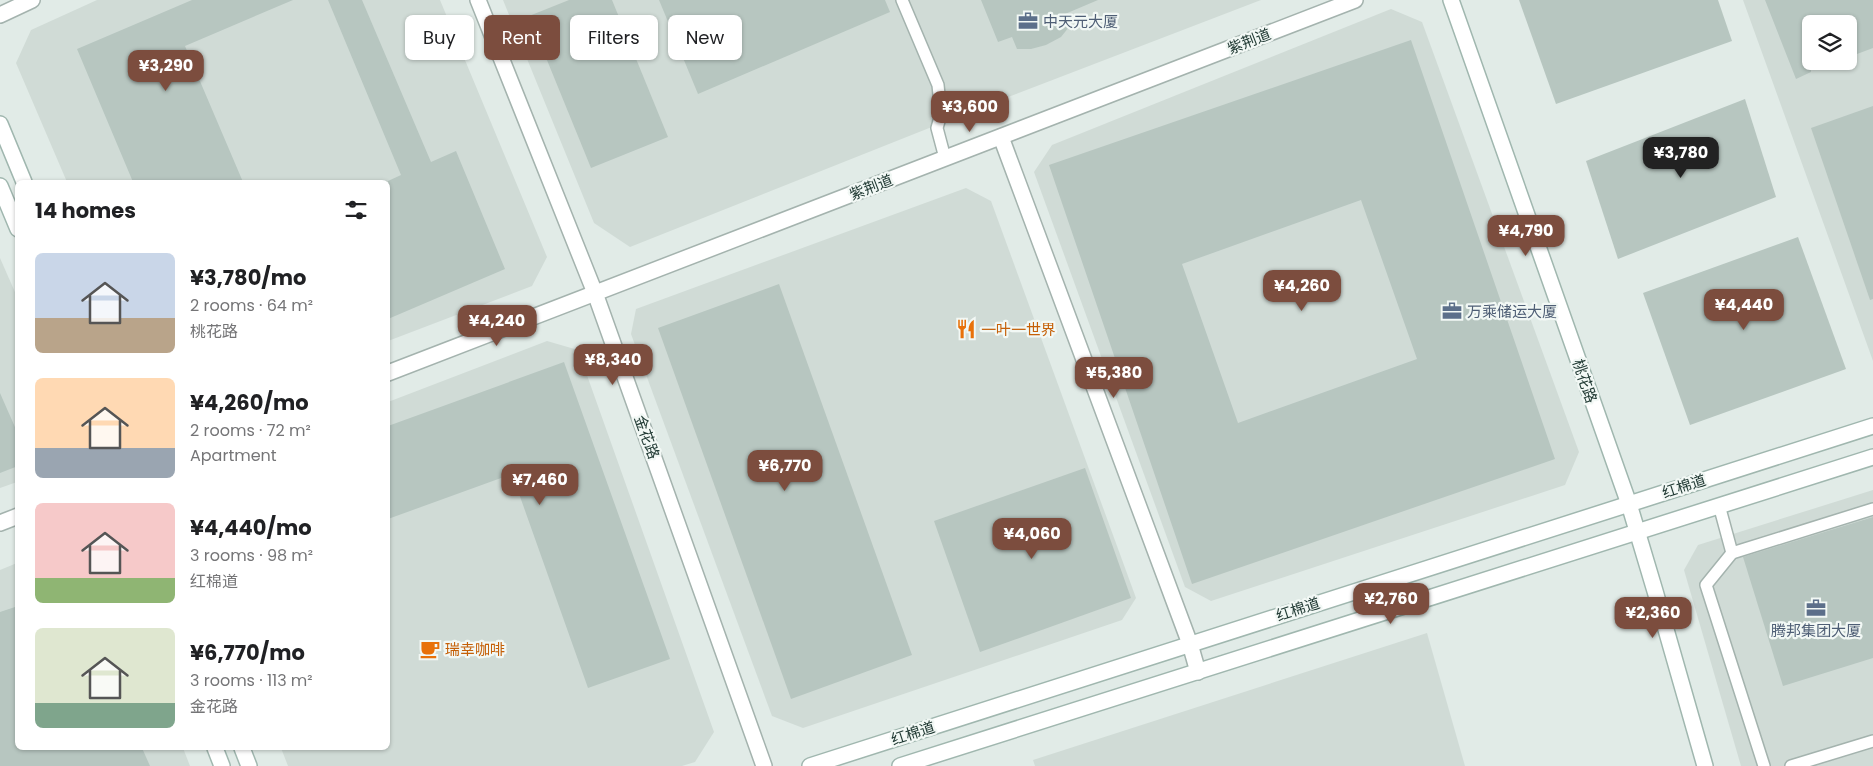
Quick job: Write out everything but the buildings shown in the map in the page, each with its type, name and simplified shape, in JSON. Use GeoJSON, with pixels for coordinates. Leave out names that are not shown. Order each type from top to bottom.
{"type":"FeatureCollection","features":[{"type":"Feature","properties":{"kind":"main road"},"geometry":{"type":"LineString","coordinates":[[0,14],[32,0]]}},
{"type":"Feature","properties":{"kind":"main road","name":"金花路"},"geometry":{"type":"LineString","coordinates":[[478,0],[595,293],[764,766]]}},
{"type":"Feature","properties":{"kind":"main road","name":"紫荆道"},"geometry":{"type":"LineString","coordinates":[[390,372],[1355,0]]}},
{"type":"Feature","properties":{"kind":"main road","name":"桃花路"},"geometry":{"type":"LineString","coordinates":[[1451,0],[1638,531],[1705,766]]}},
{"type":"Feature","properties":{"kind":"main road"},"geometry":{"type":"LineString","coordinates":[[0,124],[23,180]]}},
{"type":"Feature","properties":{"kind":"main road"},"geometry":{"type":"LineString","coordinates":[[1001,137],[1190,644],[1198,672]]}},
{"type":"Feature","properties":{"kind":"main road"},"geometry":{"type":"LineString","coordinates":[[0,186],[15,222]]}},
{"type":"Feature","properties":{"kind":"main road","name":"红棉道"},"geometry":{"type":"LineString","coordinates":[[810,766],[1873,426]]}},
{"type":"Feature","properties":{"kind":"main road","name":"红棉道"},"geometry":{"type":"LineString","coordinates":[[900,766],[1873,457]]}},
{"type":"Feature","properties":{"kind":"main road"},"geometry":{"type":"LineString","coordinates":[[0,523],[15,517]]}},
{"type":"Feature","properties":{"kind":"main road"},"geometry":{"type":"LineString","coordinates":[[216,750],[222,766]]}},
{"type":"Feature","properties":{"kind":"main road"},"geometry":{"type":"LineString","coordinates":[[243,750],[249,766]]}},
{"type":"Feature","properties":{"kind":"lane"},"geometry":{"type":"LineString","coordinates":[[902,0],[938,85],[941,114],[937,128],[945,158]]}},
{"type":"Feature","properties":{"kind":"lane"},"geometry":{"type":"LineString","coordinates":[[1719,505],[1732,553]]}},
{"type":"Feature","properties":{"kind":"lane"},"geometry":{"type":"LineString","coordinates":[[1764,766],[1706,585],[1732,553],[1873,509]]}},
{"type":"Feature","properties":{"kind":"lane"},"geometry":{"type":"LineString","coordinates":[[1792,766],[1873,740]]}},
{"type":"Feature","properties":{"kind":"shaded area"},"geometry":{"type":"Polygon","coordinates":[[[97,0],[440,0],[446,15],[405,15],[405,60],[465,60],[547,257],[532,286],[390,340],[390,180],[66,180],[16,63],[31,30],[97,0]]]}},
{"type":"Feature","properties":{"kind":"shaded area"},"geometry":{"type":"Polygon","coordinates":[[[503,0],[1261,0],[977,109],[630,247],[594,223],[527,60],[560,60],[560,15],[509,15],[503,0]]]}},
{"type":"Feature","properties":{"kind":"shaded area"},"geometry":{"type":"Polygon","coordinates":[[[1743,0],[1873,0],[1873,361],[1743,0]]]}},
{"type":"Feature","properties":{"kind":"shaded area","name":"万乘储运大厦"},"geometry":{"type":"Polygon","coordinates":[[[1391,9],[1422,22],[1579,452],[1565,485],[1211,601],[1185,587],[1034,172],[1052,145],[1391,9]]]}},
{"type":"Feature","properties":{"kind":"shaded area"},"geometry":{"type":"Polygon","coordinates":[[[966,188],[991,201],[1136,598],[1122,620],[803,728],[772,716],[631,334],[636,309],[966,188]]]}},
{"type":"Feature","properties":{"kind":"shaded area"},"geometry":{"type":"Polygon","coordinates":[[[0,258],[15,292],[15,483],[0,488],[0,258]]]}},
{"type":"Feature","properties":{"kind":"shaded area"},"geometry":{"type":"Polygon","coordinates":[[[547,341],[578,350],[714,732],[695,762],[682,766],[288,766],[282,750],[390,750],[390,401],[547,341]]]}},
{"type":"Feature","properties":{"kind":"shaded area"},"geometry":{"type":"Polygon","coordinates":[[[1873,490],[1873,766],[1741,766],[1684,570],[1698,545],[1873,490]]]}},
{"type":"Feature","properties":{"kind":"shaded area"},"geometry":{"type":"Polygon","coordinates":[[[15,564],[15,750],[184,750],[190,766],[0,766],[0,570],[15,564]]]}},
{"type":"Feature","properties":{"kind":"shaded area"},"geometry":{"type":"Polygon","coordinates":[[[1427,633],[1465,766],[1035,766],[1033,760],[1427,633]]]}},
{"type":"Feature","properties":{"kind":"place","name":"中天元大厦"},"geometry":{"type":"Point","coordinates":[1028,21]}},
{"type":"Feature","properties":{"kind":"place","name":"万乘储运大厦"},"geometry":{"type":"Point","coordinates":[1452,311]}},
{"type":"Feature","properties":{"kind":"place","name":"一叶一世界"},"geometry":{"type":"Point","coordinates":[966,329]}},
{"type":"Feature","properties":{"kind":"place","name":"腾邦集团大厦"},"geometry":{"type":"Point","coordinates":[1816,608]}},
{"type":"Feature","properties":{"kind":"place","name":"瑞幸咖啡"},"geometry":{"type":"Point","coordinates":[430,649]}}]}
